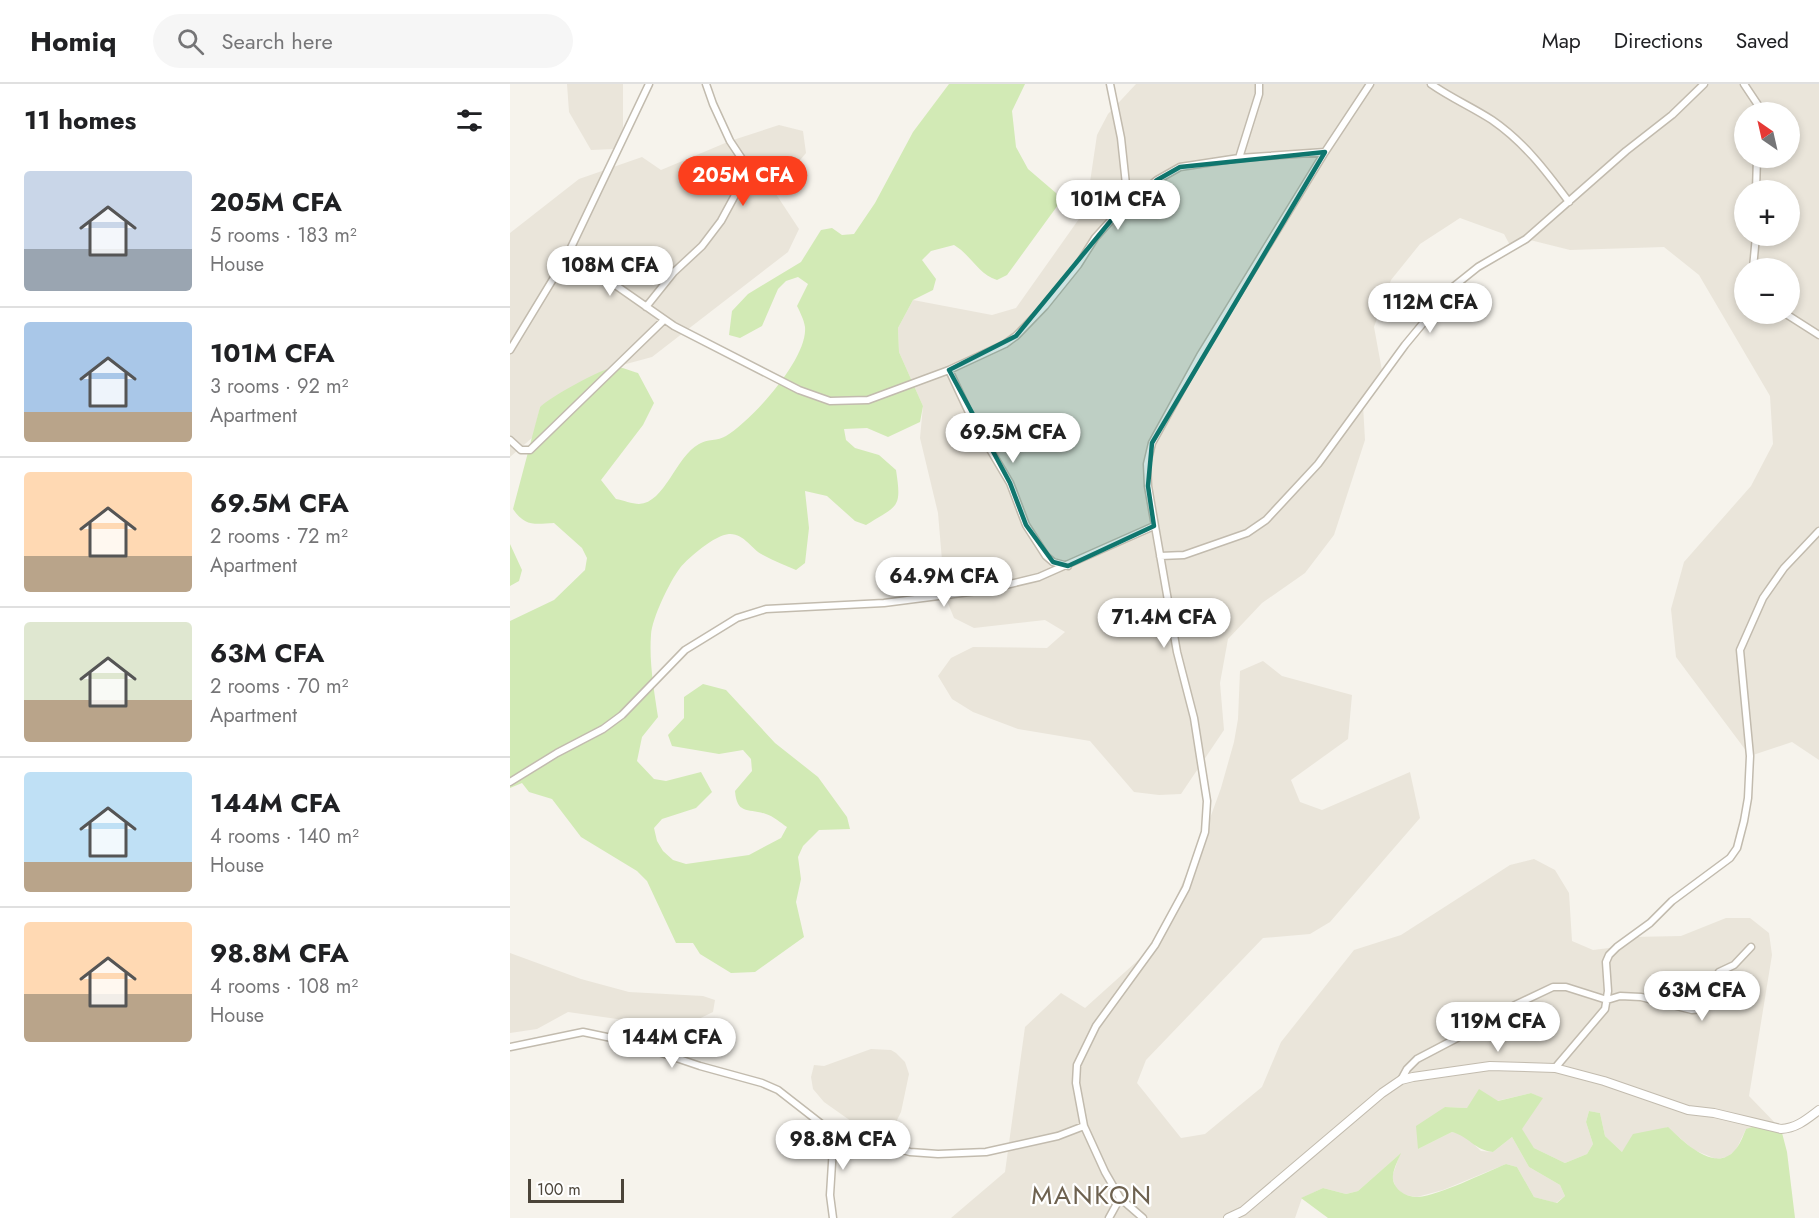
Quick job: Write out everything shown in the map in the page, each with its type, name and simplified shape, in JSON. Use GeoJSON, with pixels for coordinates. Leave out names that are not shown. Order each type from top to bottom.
{"type":"FeatureCollection","features":[{"type":"Feature","properties":{"kind":"street"},"geometry":{"type":"LineString","coordinates":[[510,350],[567,256],[649,84]]}},
{"type":"Feature","properties":{"kind":"street"},"geometry":{"type":"LineString","coordinates":[[646,307],[674,272],[702,246],[721,221],[746,170],[744,162],[730,141],[706,84]]}},
{"type":"Feature","properties":{"kind":"street"},"geometry":{"type":"LineString","coordinates":[[1110,84],[1121,138],[1128,203]]}},
{"type":"Feature","properties":{"kind":"street"},"geometry":{"type":"LineString","coordinates":[[1239,158],[1259,94],[1259,84]]}},
{"type":"Feature","properties":{"kind":"street"},"geometry":{"type":"LineString","coordinates":[[1143,1218],[1120,1198],[1106,1172],[1084,1126],[1076,1083],[1077,1065],[1096,1026],[1155,945],[1186,888],[1205,832],[1207,801],[1194,718],[1177,652],[1154,526],[1147,464],[1152,443],[1201,354],[1325,152],[1370,84]]}},
{"type":"Feature","properties":{"kind":"street"},"geometry":{"type":"LineString","coordinates":[[1431,84],[1491,119],[1522,144],[1545,169],[1569,202]]}},
{"type":"Feature","properties":{"kind":"street"},"geometry":{"type":"LineString","coordinates":[[1160,556],[1185,555],[1247,533],[1266,520],[1318,464],[1449,291],[1478,267],[1526,239],[1672,115],[1704,84]]}},
{"type":"Feature","properties":{"kind":"street"},"geometry":{"type":"LineString","coordinates":[[1744,84],[1756,102]]}},
{"type":"Feature","properties":{"kind":"street"},"geometry":{"type":"LineString","coordinates":[[567,256],[588,266],[664,320],[764,374],[830,401],[868,400],[949,370],[1005,344],[1016,336],[1071,274],[1095,238],[1128,203],[1157,180],[1180,167],[1239,158],[1325,152]]}},
{"type":"Feature","properties":{"kind":"street"},"geometry":{"type":"LineString","coordinates":[[510,440],[521,450],[530,450],[664,320]]}},
{"type":"Feature","properties":{"kind":"street"},"geometry":{"type":"LineString","coordinates":[[1800,323],[1819,335]]}},
{"type":"Feature","properties":{"kind":"street"},"geometry":{"type":"LineString","coordinates":[[949,370],[972,418],[1010,483],[1026,525],[1046,556],[1053,562],[1068,566]]}},
{"type":"Feature","properties":{"kind":"street"},"geometry":{"type":"LineString","coordinates":[[510,782],[556,753],[603,729],[622,715],[686,650],[737,618],[766,609],[924,600],[985,590],[1039,578],[1154,526]]}},
{"type":"Feature","properties":{"kind":"street"},"geometry":{"type":"LineString","coordinates":[[1554,1068],[1605,1009],[1607,1000],[1606,962],[1609,955],[1650,923],[1672,901],[1730,858],[1737,848],[1748,798],[1750,756],[1740,650],[1763,598],[1784,568],[1819,531]]}},
{"type":"Feature","properties":{"kind":"street"},"geometry":{"type":"LineString","coordinates":[[1401,1080],[1407,1069],[1417,1059],[1499,1016],[1515,1005],[1553,987],[1566,987],[1607,1000],[1620,996],[1641,997],[1700,1010],[1712,1001],[1719,972],[1734,965],[1751,947]]}},
{"type":"Feature","properties":{"kind":"street"},"geometry":{"type":"LineString","coordinates":[[510,1047],[583,1032],[626,1041],[700,1066],[762,1083],[778,1090],[828,1129],[910,1152],[938,1154],[986,1152],[1058,1136],[1084,1126]]}},
{"type":"Feature","properties":{"kind":"street"},"geometry":{"type":"LineString","coordinates":[[1228,1218],[1244,1215],[1382,1093],[1401,1080],[1490,1066],[1554,1068],[1604,1081],[1688,1110],[1714,1113],[1782,1128],[1801,1124],[1819,1110]]}},
{"type":"Feature","properties":{"kind":"street"},"geometry":{"type":"LineString","coordinates":[[828,1129],[833,1147],[830,1195],[832,1218]]}},
{"type":"Feature","properties":{"kind":"street"},"geometry":{"type":"LineString","coordinates":[[833,1147],[840,1132]]}},
{"type":"Feature","properties":{"kind":"street"},"geometry":{"type":"LineString","coordinates":[[1109,1218],[1120,1198]]}},
{"type":"Feature","properties":{"kind":"highlighted area"},"geometry":{"type":"Polygon","coordinates":[[[1325,152],[1152,443],[1148,486],[1154,526],[1068,566],[1053,562],[1026,525],[1010,483],[949,370],[1016,336],[1113,218],[1157,180],[1180,167],[1325,152]]]}},
{"type":"Feature","properties":{"kind":"shaded area"},"geometry":{"type":"Polygon","coordinates":[[[567,84],[623,84],[623,128],[615,149],[591,150],[569,112],[567,84]]]}},
{"type":"Feature","properties":{"kind":"shaded area"},"geometry":{"type":"Polygon","coordinates":[[[1136,84],[1819,84],[1819,760],[1792,742],[1750,756],[1676,657],[1671,609],[1684,562],[1751,486],[1773,444],[1770,396],[1699,275],[1664,247],[1570,250],[1526,239],[1512,249],[1504,234],[1460,218],[1420,244],[1391,280],[1374,327],[1383,376],[1363,405],[1365,440],[1334,535],[1305,573],[1262,603],[1228,639],[1220,683],[1224,730],[1181,794],[1159,795],[1134,792],[1090,741],[1018,729],[973,712],[952,699],[938,676],[951,658],[973,647],[1047,648],[1065,632],[1045,620],[974,628],[954,618],[945,596],[938,513],[920,438],[923,406],[899,352],[898,328],[913,300],[992,315],[1016,308],[1086,209],[1097,135],[1108,114],[1136,84]]]}},
{"type":"Feature","properties":{"kind":"shaded area"},"geometry":{"type":"Polygon","coordinates":[[[779,125],[803,131],[806,153],[774,191],[799,229],[788,252],[652,357],[615,367],[540,407],[533,437],[510,457],[510,233],[579,179],[642,157],[661,170],[730,141],[779,125]]]}},
{"type":"Feature","properties":{"kind":"shaded area"},"geometry":{"type":"Polygon","coordinates":[[[1263,661],[1282,676],[1352,695],[1348,739],[1291,780],[1300,802],[1322,810],[1410,772],[1420,818],[1330,922],[1310,934],[1263,938],[1146,1060],[1137,1083],[1181,1138],[1205,1134],[1262,1087],[1281,1042],[1354,950],[1401,935],[1510,865],[1534,859],[1555,870],[1569,893],[1572,941],[1593,950],[1617,947],[1632,937],[1681,936],[1726,918],[1750,918],[1769,933],[1772,955],[1749,1096],[1781,1129],[1746,1129],[1736,1150],[1727,1157],[1716,1159],[1694,1150],[1667,1127],[1622,1152],[1605,1136],[1600,1113],[1589,1111],[1586,1122],[1593,1144],[1587,1154],[1565,1163],[1534,1148],[1521,1129],[1542,1098],[1531,1093],[1467,1108],[1445,1107],[1418,1149],[1452,1132],[1464,1135],[1481,1151],[1493,1152],[1512,1137],[1529,1167],[1560,1185],[1565,1196],[1556,1203],[1534,1197],[1517,1167],[1506,1164],[1443,1190],[1417,1197],[1405,1195],[1396,1188],[1392,1177],[1400,1154],[1358,1191],[1346,1194],[1323,1188],[1302,1198],[1295,1218],[951,1218],[1005,1172],[1025,1027],[1061,993],[1085,1008],[1155,945],[1205,832],[1221,788],[1238,719],[1240,671],[1263,661]]]}},
{"type":"Feature","properties":{"kind":"shaded area"},"geometry":{"type":"Polygon","coordinates":[[[510,953],[581,979],[629,992],[703,996],[715,1000],[713,1012],[680,1028],[568,1012],[537,1029],[510,1033],[510,953]]]}},
{"type":"Feature","properties":{"kind":"shaded area"},"geometry":{"type":"Polygon","coordinates":[[[871,1049],[891,1050],[896,1053],[905,1062],[909,1074],[901,1112],[896,1122],[876,1132],[865,1131],[824,1102],[813,1089],[811,1077],[814,1065],[824,1066],[871,1049]]]}},
{"type":"Feature","properties":{"kind":"green space"},"geometry":{"type":"Polygon","coordinates":[[[949,84],[1025,84],[1012,111],[1016,147],[1028,169],[1056,193],[1058,205],[1007,275],[997,280],[980,269],[954,245],[931,251],[922,260],[936,279],[933,290],[913,300],[898,328],[899,352],[923,406],[920,422],[888,437],[867,428],[844,429],[846,440],[855,448],[879,455],[896,470],[898,499],[895,505],[866,525],[855,521],[827,496],[805,491],[809,528],[805,563],[796,570],[763,555],[739,536],[723,535],[703,547],[680,568],[662,600],[652,628],[651,666],[658,717],[642,737],[637,761],[654,779],[666,781],[701,772],[712,792],[696,808],[662,819],[654,828],[657,841],[663,851],[673,860],[686,864],[749,855],[781,838],[787,827],[769,815],[744,809],[738,804],[735,791],[752,771],[751,759],[743,750],[719,754],[672,746],[668,735],[684,718],[684,697],[703,684],[726,690],[775,743],[818,777],[847,817],[850,829],[819,830],[803,846],[798,857],[801,879],[796,902],[804,937],[755,972],[731,973],[700,954],[693,943],[676,943],[647,881],[637,871],[581,837],[552,799],[529,792],[522,783],[510,788],[510,621],[554,600],[585,570],[587,558],[582,548],[554,523],[526,522],[513,509],[540,407],[599,372],[618,367],[638,373],[654,403],[643,425],[601,480],[616,499],[636,504],[648,502],[663,488],[691,450],[702,442],[726,436],[749,417],[776,388],[797,355],[805,327],[797,306],[808,284],[798,277],[786,281],[778,289],[762,326],[740,338],[729,335],[732,311],[748,294],[801,262],[821,230],[832,228],[842,235],[854,234],[875,203],[913,132],[949,84]]]}},
{"type":"Feature","properties":{"kind":"green space"},"geometry":{"type":"Polygon","coordinates":[[[510,544],[522,570],[519,581],[510,586],[510,544]]]}},
{"type":"Feature","properties":{"kind":"green space"},"geometry":{"type":"Polygon","coordinates":[[[1479,1089],[1498,1101],[1531,1093],[1543,1098],[1522,1129],[1534,1148],[1565,1163],[1587,1154],[1593,1144],[1586,1122],[1589,1111],[1600,1113],[1605,1136],[1622,1152],[1633,1134],[1668,1127],[1700,1153],[1718,1158],[1727,1156],[1735,1150],[1746,1129],[1759,1125],[1781,1129],[1787,1152],[1795,1218],[1328,1218],[1301,1198],[1323,1188],[1346,1194],[1358,1191],[1401,1153],[1394,1170],[1393,1180],[1400,1191],[1409,1196],[1418,1197],[1438,1192],[1506,1164],[1517,1167],[1534,1197],[1557,1203],[1565,1196],[1560,1185],[1529,1167],[1512,1137],[1493,1152],[1481,1149],[1452,1132],[1418,1149],[1416,1126],[1445,1107],[1467,1108],[1479,1089]]]}},
{"type":"Feature","properties":{"kind":"district","name":"MANKON"},"geometry":{"type":"Point","coordinates":[1092,1195]}}]}
